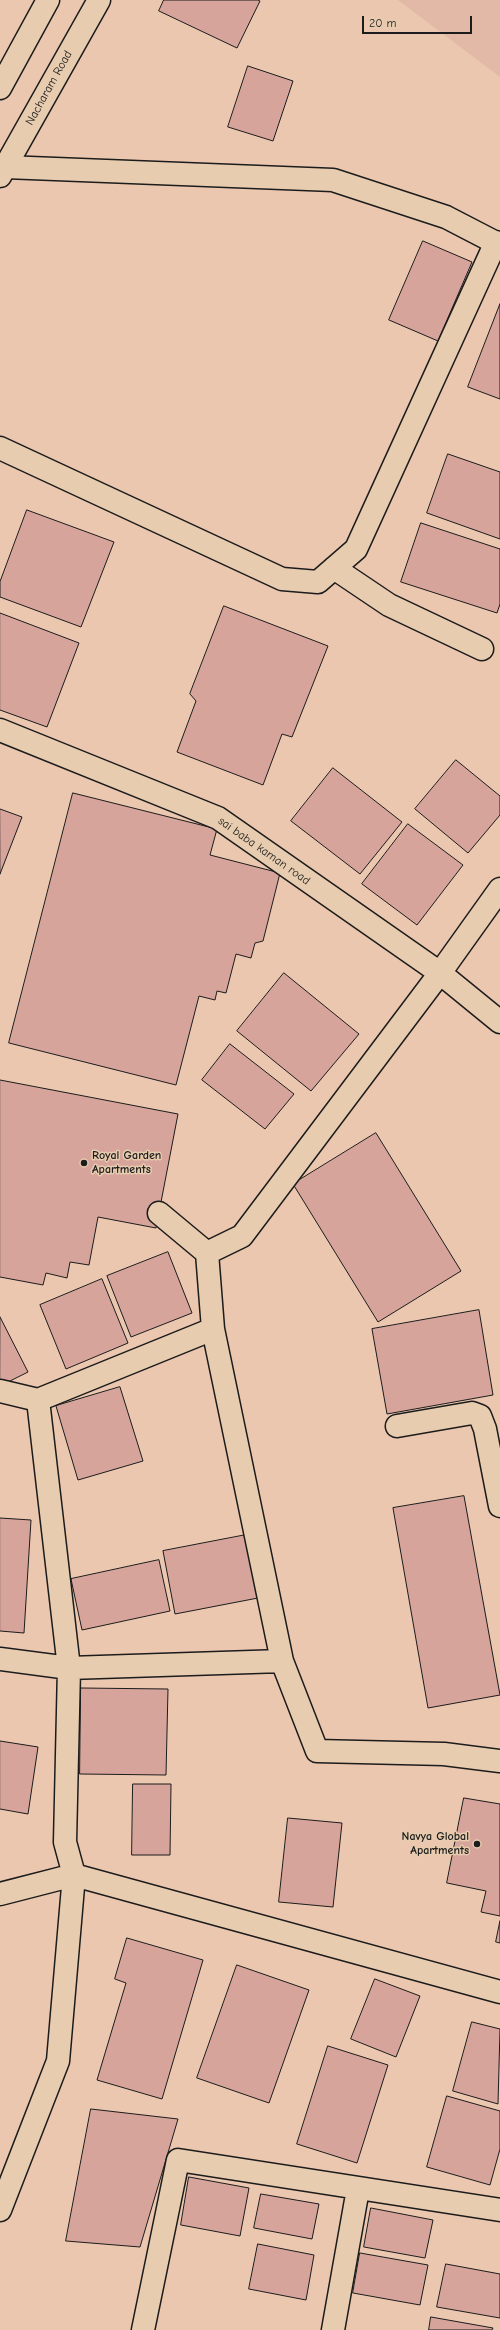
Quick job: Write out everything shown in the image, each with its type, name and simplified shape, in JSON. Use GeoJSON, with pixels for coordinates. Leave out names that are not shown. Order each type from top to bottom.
{"type":"FeatureCollection","features":[{"type":"Feature","properties":{"kind":"street"},"geometry":{"type":"LineString","coordinates":[[0,88],[48,0]]}},
{"type":"Feature","properties":{"kind":"street","name":"Nacharam Road"},"geometry":{"type":"LineString","coordinates":[[2,172],[99,0]]}},
{"type":"Feature","properties":{"kind":"street"},"geometry":{"type":"LineString","coordinates":[[0,448],[282,579],[318,582],[356,549],[498,243],[446,217],[333,180],[2,172]]}},
{"type":"Feature","properties":{"kind":"street"},"geometry":{"type":"LineString","coordinates":[[334,568],[389,605],[482,649]]}},
{"type":"Feature","properties":{"kind":"street","name":"sai baba kaman road"},"geometry":{"type":"LineString","coordinates":[[0,730],[218,818],[440,973],[500,1022]]}},
{"type":"Feature","properties":{"kind":"street"},"geometry":{"type":"LineString","coordinates":[[207,1253],[242,1236],[440,973],[500,889]]}},
{"type":"Feature","properties":{"kind":"street"},"geometry":{"type":"LineString","coordinates":[[159,1213],[207,1253],[213,1329],[282,1662],[317,1751],[444,1754],[500,1761]]}},
{"type":"Feature","properties":{"kind":"street"},"geometry":{"type":"LineString","coordinates":[[0,1390],[38,1400],[213,1329]]}},
{"type":"Feature","properties":{"kind":"street"},"geometry":{"type":"LineString","coordinates":[[0,2210],[58,2061],[74,1875],[65,1842],[69,1668],[38,1400]]}},
{"type":"Feature","properties":{"kind":"street"},"geometry":{"type":"LineString","coordinates":[[397,1426],[472,1413],[480,1416],[485,1429],[500,1506]]}},
{"type":"Feature","properties":{"kind":"street"},"geometry":{"type":"LineString","coordinates":[[0,1659],[69,1668],[282,1662]]}},
{"type":"Feature","properties":{"kind":"street"},"geometry":{"type":"LineString","coordinates":[[0,1894],[74,1875],[500,1992]]}},
{"type":"Feature","properties":{"kind":"street"},"geometry":{"type":"LineString","coordinates":[[143,2330],[178,2160],[500,2210]]}},
{"type":"Feature","properties":{"kind":"street"},"geometry":{"type":"LineString","coordinates":[[333,2330],[358,2189]]}},
{"type":"Feature","properties":{"kind":"shaded area"},"geometry":{"type":"Polygon","coordinates":[[[398,0],[500,0],[500,77],[398,0]]]}},
{"type":"Feature","properties":{"kind":"building"},"geometry":{"type":"Polygon","coordinates":[[[164,0],[260,1],[237,48],[159,11],[164,0]]]}},
{"type":"Feature","properties":{"kind":"building"},"geometry":{"type":"Polygon","coordinates":[[[248,66],[293,81],[273,141],[228,127],[248,66]]]}},
{"type":"Feature","properties":{"kind":"building"},"geometry":{"type":"Polygon","coordinates":[[[423,241],[472,262],[438,341],[389,320],[423,241]]]}},
{"type":"Feature","properties":{"kind":"building"},"geometry":{"type":"Polygon","coordinates":[[[500,304],[500,399],[468,387],[500,304]]]}},
{"type":"Feature","properties":{"kind":"building"},"geometry":{"type":"Polygon","coordinates":[[[448,454],[500,472],[500,539],[427,513],[448,454]]]}},
{"type":"Feature","properties":{"kind":"building"},"geometry":{"type":"Polygon","coordinates":[[[27,510],[114,542],[81,627],[0,597],[0,582],[27,510]]]}},
{"type":"Feature","properties":{"kind":"building"},"geometry":{"type":"Polygon","coordinates":[[[421,523],[500,549],[500,604],[497,613],[401,582],[421,523]]]}},
{"type":"Feature","properties":{"kind":"building"},"geometry":{"type":"Polygon","coordinates":[[[224,606],[328,646],[292,737],[282,734],[263,785],[177,752],[196,701],[190,694],[224,606]]]}},
{"type":"Feature","properties":{"kind":"building"},"geometry":{"type":"Polygon","coordinates":[[[0,613],[79,643],[47,727],[0,710],[0,613]]]}},
{"type":"Feature","properties":{"kind":"building"},"geometry":{"type":"Polygon","coordinates":[[[456,760],[500,796],[500,815],[468,853],[415,809],[456,760]]]}},
{"type":"Feature","properties":{"kind":"building"},"geometry":{"type":"Polygon","coordinates":[[[333,768],[402,822],[360,874],[291,821],[333,768]]]}},
{"type":"Feature","properties":{"kind":"building"},"geometry":{"type":"Polygon","coordinates":[[[73,793],[217,829],[210,855],[280,873],[263,941],[255,943],[251,958],[236,954],[226,993],[217,991],[215,1000],[199,996],[176,1085],[9,1043],[73,793]]]}},
{"type":"Feature","properties":{"kind":"building"},"geometry":{"type":"Polygon","coordinates":[[[0,809],[22,817],[0,874],[0,809]]]}},
{"type":"Feature","properties":{"kind":"building"},"geometry":{"type":"Polygon","coordinates":[[[408,824],[463,865],[417,925],[362,884],[408,824]]]}},
{"type":"Feature","properties":{"kind":"building"},"geometry":{"type":"Polygon","coordinates":[[[284,973],[359,1034],[311,1091],[237,1031],[284,973]]]}},
{"type":"Feature","properties":{"kind":"building"},"geometry":{"type":"Polygon","coordinates":[[[230,1044],[294,1094],[265,1129],[202,1080],[230,1044]]]}},
{"type":"Feature","properties":{"kind":"building","name":"Royal Garden Apartments"},"geometry":{"type":"Polygon","coordinates":[[[0,1080],[178,1114],[156,1228],[98,1217],[89,1265],[70,1262],[67,1278],[46,1273],[43,1285],[0,1277],[0,1080]]]}},
{"type":"Feature","properties":{"kind":"building"},"geometry":{"type":"Polygon","coordinates":[[[376,1133],[461,1271],[378,1322],[293,1184],[376,1133]]]}},
{"type":"Feature","properties":{"kind":"building"},"geometry":{"type":"Polygon","coordinates":[[[168,1252],[192,1313],[131,1337],[107,1276],[168,1252]]]}},
{"type":"Feature","properties":{"kind":"building"},"geometry":{"type":"Polygon","coordinates":[[[102,1279],[128,1343],[66,1369],[40,1305],[102,1279]]]}},
{"type":"Feature","properties":{"kind":"building"},"geometry":{"type":"Polygon","coordinates":[[[479,1310],[493,1395],[387,1414],[372,1329],[479,1310]]]}},
{"type":"Feature","properties":{"kind":"building"},"geometry":{"type":"Polygon","coordinates":[[[0,1317],[28,1372],[0,1386],[0,1317]]]}},
{"type":"Feature","properties":{"kind":"building"},"geometry":{"type":"Polygon","coordinates":[[[120,1387],[143,1461],[78,1480],[56,1406],[120,1387]]]}},
{"type":"Feature","properties":{"kind":"building"},"geometry":{"type":"Polygon","coordinates":[[[464,1496],[500,1695],[428,1708],[393,1508],[464,1496]]]}},
{"type":"Feature","properties":{"kind":"building"},"geometry":{"type":"Polygon","coordinates":[[[0,1518],[31,1520],[24,1633],[0,1631],[0,1518]]]}},
{"type":"Feature","properties":{"kind":"building"},"geometry":{"type":"Polygon","coordinates":[[[246,1535],[258,1598],[175,1614],[163,1551],[246,1535]]]}},
{"type":"Feature","properties":{"kind":"building"},"geometry":{"type":"Polygon","coordinates":[[[159,1560],[170,1611],[82,1630],[71,1579],[159,1560]]]}},
{"type":"Feature","properties":{"kind":"building"},"geometry":{"type":"Polygon","coordinates":[[[81,1688],[168,1689],[166,1775],[80,1774],[81,1688]]]}},
{"type":"Feature","properties":{"kind":"building"},"geometry":{"type":"Polygon","coordinates":[[[0,1741],[38,1747],[28,1814],[0,1809],[0,1741]]]}},
{"type":"Feature","properties":{"kind":"building"},"geometry":{"type":"Polygon","coordinates":[[[133,1784],[171,1784],[170,1855],[132,1855],[133,1784]]]}},
{"type":"Feature","properties":{"kind":"building","name":"Navya Global Apartments"},"geometry":{"type":"Polygon","coordinates":[[[464,1798],[500,1804],[500,1916],[481,1912],[486,1891],[447,1883],[464,1798]]]}},
{"type":"Feature","properties":{"kind":"building"},"geometry":{"type":"Polygon","coordinates":[[[288,1818],[342,1823],[333,1907],[279,1902],[288,1818]]]}},
{"type":"Feature","properties":{"kind":"building"},"geometry":{"type":"Polygon","coordinates":[[[500,1921],[500,1943],[496,1942],[500,1921]]]}},
{"type":"Feature","properties":{"kind":"building"},"geometry":{"type":"Polygon","coordinates":[[[127,1938],[203,1960],[162,2099],[97,2080],[126,1983],[115,1979],[127,1938]]]}},
{"type":"Feature","properties":{"kind":"building"},"geometry":{"type":"Polygon","coordinates":[[[237,1965],[309,1990],[269,2103],[197,2078],[237,1965]]]}},
{"type":"Feature","properties":{"kind":"building"},"geometry":{"type":"Polygon","coordinates":[[[375,1979],[420,1996],[396,2057],[351,2039],[375,1979]]]}},
{"type":"Feature","properties":{"kind":"building"},"geometry":{"type":"Polygon","coordinates":[[[472,2022],[500,2029],[498,2104],[453,2091],[472,2022]]]}},
{"type":"Feature","properties":{"kind":"building"},"geometry":{"type":"Polygon","coordinates":[[[328,2046],[388,2065],[357,2163],[297,2144],[328,2046]]]}},
{"type":"Feature","properties":{"kind":"building"},"geometry":{"type":"Polygon","coordinates":[[[447,2096],[500,2111],[500,2149],[490,2185],[427,2167],[447,2096]]]}},
{"type":"Feature","properties":{"kind":"building"},"geometry":{"type":"Polygon","coordinates":[[[91,2109],[178,2119],[140,2247],[66,2241],[91,2109]]]}},
{"type":"Feature","properties":{"kind":"building"},"geometry":{"type":"Polygon","coordinates":[[[189,2177],[249,2188],[240,2236],[181,2225],[189,2177]]]}},
{"type":"Feature","properties":{"kind":"building"},"geometry":{"type":"Polygon","coordinates":[[[261,2194],[319,2204],[312,2239],[254,2228],[261,2194]]]}},
{"type":"Feature","properties":{"kind":"building"},"geometry":{"type":"Polygon","coordinates":[[[371,2208],[433,2220],[425,2258],[364,2247],[371,2208]]]}},
{"type":"Feature","properties":{"kind":"building"},"geometry":{"type":"Polygon","coordinates":[[[258,2244],[314,2255],[306,2300],[249,2289],[258,2244]]]}},
{"type":"Feature","properties":{"kind":"building"},"geometry":{"type":"Polygon","coordinates":[[[360,2253],[428,2265],[420,2305],[353,2293],[360,2253]]]}},
{"type":"Feature","properties":{"kind":"building"},"geometry":{"type":"Polygon","coordinates":[[[446,2264],[500,2274],[500,2318],[437,2307],[446,2264]]]}},
{"type":"Feature","properties":{"kind":"building"},"geometry":{"type":"Polygon","coordinates":[[[431,2317],[493,2328],[492,2330],[429,2330],[431,2317]]]}},
{"type":"Feature","properties":{"kind":"place","name":"Royal Garden Apartments"},"geometry":{"type":"Point","coordinates":[84,1163]}},
{"type":"Feature","properties":{"kind":"place","name":"Navya Global Apartments"},"geometry":{"type":"Point","coordinates":[477,1844]}}]}
